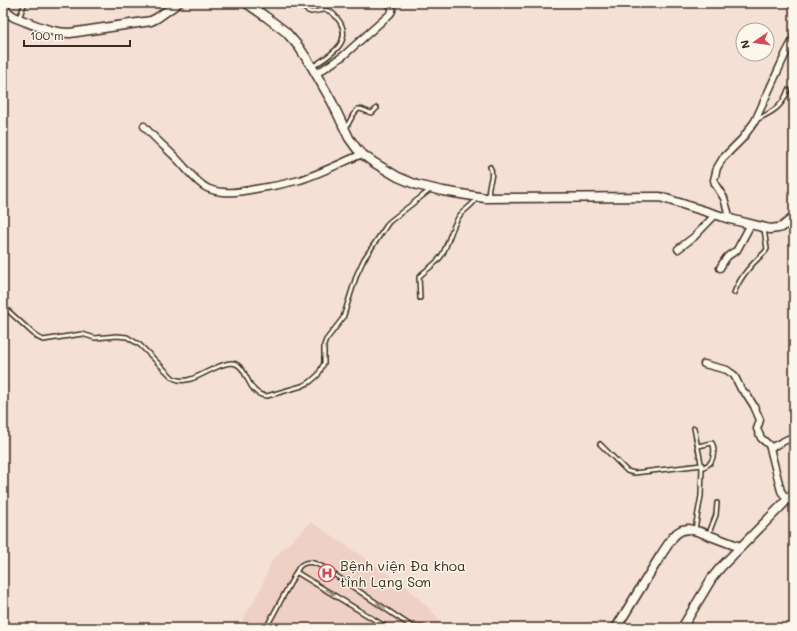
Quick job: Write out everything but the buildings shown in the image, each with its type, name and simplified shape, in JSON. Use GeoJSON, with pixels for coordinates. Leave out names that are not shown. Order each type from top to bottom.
{"type":"FeatureCollection","features":[{"type":"Feature","properties":{"kind":"main road"},"geometry":{"type":"LineString","coordinates":[[3,8],[18,19],[51,30],[70,33],[151,21],[178,3]]}},
{"type":"Feature","properties":{"kind":"main road"},"geometry":{"type":"LineString","coordinates":[[246,3],[291,37],[299,47],[332,102],[352,144],[362,154],[398,177],[432,189],[489,198],[660,197],[730,219],[770,229],[778,228],[794,216]]}},
{"type":"Feature","properties":{"kind":"main road"},"geometry":{"type":"LineString","coordinates":[[682,628],[712,578],[721,567],[794,494]]}},
{"type":"Feature","properties":{"kind":"main road"},"geometry":{"type":"LineString","coordinates":[[616,628],[673,537],[677,533],[682,530],[695,531],[740,547]]}},
{"type":"Feature","properties":{"kind":"street"},"geometry":{"type":"LineString","coordinates":[[314,71],[342,56],[390,14],[392,9],[389,3]]}},
{"type":"Feature","properties":{"kind":"street"},"geometry":{"type":"LineString","coordinates":[[730,219],[724,198],[715,184],[714,180],[717,168],[723,158],[742,139],[754,121],[794,38]]}},
{"type":"Feature","properties":{"kind":"street"},"geometry":{"type":"LineString","coordinates":[[144,126],[156,140],[204,186],[224,192],[252,190],[300,180],[362,154]]}},
{"type":"Feature","properties":{"kind":"street"},"geometry":{"type":"LineString","coordinates":[[678,249],[694,237],[716,214]]}},
{"type":"Feature","properties":{"kind":"street"},"geometry":{"type":"LineString","coordinates":[[720,268],[730,254],[735,253],[751,224]]}},
{"type":"Feature","properties":{"kind":"street"},"geometry":{"type":"LineString","coordinates":[[704,364],[726,370],[734,375],[754,406],[760,420],[757,429],[761,438],[769,445],[781,491],[787,500]]}},
{"type":"Feature","properties":{"kind":"street"},"geometry":{"type":"LineString","coordinates":[[770,448],[794,436]]}},
{"type":"Feature","properties":{"kind":"lane"},"geometry":{"type":"LineString","coordinates":[[18,19],[25,3]]}},
{"type":"Feature","properties":{"kind":"lane"},"geometry":{"type":"LineString","coordinates":[[298,3],[310,12],[325,10],[332,12],[341,25],[343,31],[343,40],[340,46],[314,71]]}},
{"type":"Feature","properties":{"kind":"lane"},"geometry":{"type":"LineString","coordinates":[[754,121],[778,108],[788,90]]}},
{"type":"Feature","properties":{"kind":"lane"},"geometry":{"type":"LineString","coordinates":[[345,129],[355,111],[358,109],[372,113],[378,108]]}},
{"type":"Feature","properties":{"kind":"lane"},"geometry":{"type":"LineString","coordinates":[[489,198],[488,190],[492,172],[490,167]]}},
{"type":"Feature","properties":{"kind":"lane"},"geometry":{"type":"LineString","coordinates":[[3,306],[36,337],[43,340],[82,334],[95,338],[111,336],[127,338],[140,345],[173,378],[178,381],[186,381],[230,363],[238,365],[255,392],[262,396],[267,396],[302,386],[310,382],[318,375],[324,363],[324,345],[326,340],[343,318],[357,274],[364,259],[389,222],[432,189]]}},
{"type":"Feature","properties":{"kind":"lane"},"geometry":{"type":"LineString","coordinates":[[420,298],[419,277],[440,258],[456,221],[465,210],[474,204],[477,197]]}},
{"type":"Feature","properties":{"kind":"lane"},"geometry":{"type":"LineString","coordinates":[[734,293],[739,281],[748,268],[767,249],[764,228]]}},
{"type":"Feature","properties":{"kind":"lane"},"geometry":{"type":"LineString","coordinates":[[694,428],[702,467],[701,496],[695,531]]}},
{"type":"Feature","properties":{"kind":"lane"},"geometry":{"type":"LineString","coordinates":[[600,444],[630,473],[702,467],[710,464],[712,461],[714,444],[709,443],[698,446]]}},
{"type":"Feature","properties":{"kind":"lane"},"geometry":{"type":"LineString","coordinates":[[708,535],[716,515],[717,503]]}},
{"type":"Feature","properties":{"kind":"lane"},"geometry":{"type":"LineString","coordinates":[[266,628],[301,564],[312,563],[319,565],[413,628],[422,626],[427,628]]}},
{"type":"Feature","properties":{"kind":"lane"},"geometry":{"type":"LineString","coordinates":[[296,572],[388,628]]}},
{"type":"Feature","properties":{"kind":"shaded area","name":"Bệnh viện Đa khoa tỉnh Lạng Sơn"},"geometry":{"type":"Polygon","coordinates":[[[311,522],[406,586],[448,628],[238,628],[261,588],[272,560],[311,522]]]}},
{"type":"Feature","properties":{"kind":"place","name":"Bệnh viện Đa khoa tỉnh Lạng Sơn"},"geometry":{"type":"Point","coordinates":[327,573]}}]}
